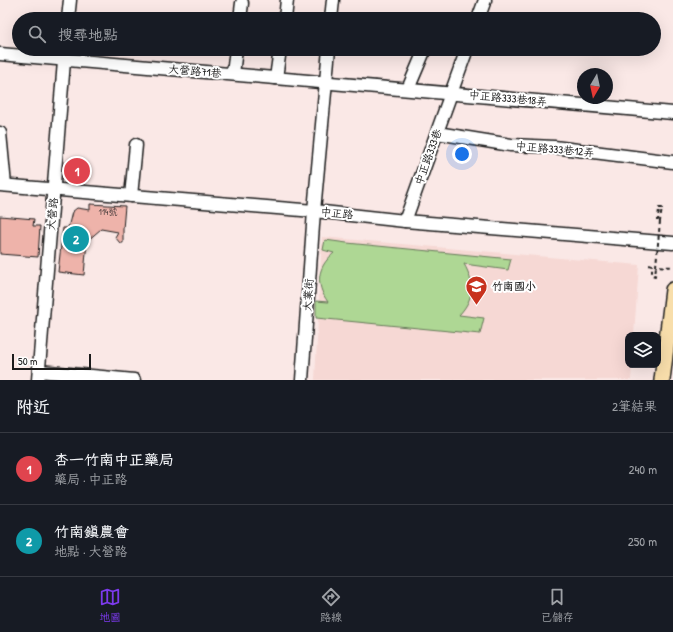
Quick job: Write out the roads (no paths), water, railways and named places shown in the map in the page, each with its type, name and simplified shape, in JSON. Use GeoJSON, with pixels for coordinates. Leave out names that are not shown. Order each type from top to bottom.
{"type":"FeatureCollection","features":[{"type":"Feature","properties":{"kind":"main road"},"geometry":{"type":"LineString","coordinates":[[662,380],[673,290]]}},
{"type":"Feature","properties":{"kind":"street"},"geometry":{"type":"LineString","coordinates":[[69,12],[70,0]]}},
{"type":"Feature","properties":{"kind":"street"},"geometry":{"type":"LineString","coordinates":[[285,12],[287,0]]}},
{"type":"Feature","properties":{"kind":"street"},"geometry":{"type":"LineString","coordinates":[[332,12],[333,0]]}},
{"type":"Feature","properties":{"kind":"street"},"geometry":{"type":"LineString","coordinates":[[481,12],[485,0]]}},
{"type":"Feature","properties":{"kind":"street"},"geometry":{"type":"LineString","coordinates":[[241,12],[242,3]]}},
{"type":"Feature","properties":{"kind":"street"},"geometry":{"type":"LineString","coordinates":[[0,54],[0,66]]}},
{"type":"Feature","properties":{"kind":"street","name":"大營路71巷"},"geometry":{"type":"LineString","coordinates":[[0,54],[12,54]]}},
{"type":"Feature","properties":{"kind":"street","name":"大營路"},"geometry":{"type":"LineString","coordinates":[[38,375],[65,56]]}},
{"type":"Feature","properties":{"kind":"street","name":"大營路71巷"},"geometry":{"type":"LineString","coordinates":[[82,56],[233,74],[408,89]]}},
{"type":"Feature","properties":{"kind":"street"},"geometry":{"type":"LineString","coordinates":[[233,74],[235,56]]}},
{"type":"Feature","properties":{"kind":"street"},"geometry":{"type":"LineString","coordinates":[[276,78],[279,56]]}},
{"type":"Feature","properties":{"kind":"street","name":"大業街"},"geometry":{"type":"LineString","coordinates":[[302,380],[314,211],[328,56]]}},
{"type":"Feature","properties":{"kind":"street"},"geometry":{"type":"LineString","coordinates":[[408,89],[422,56]]}},
{"type":"Feature","properties":{"kind":"street","name":"中正路333巷"},"geometry":{"type":"LineString","coordinates":[[406,221],[464,56]]}},
{"type":"Feature","properties":{"kind":"street","name":"中正路333巷18弄"},"geometry":{"type":"LineString","coordinates":[[408,89],[673,113]]}},
{"type":"Feature","properties":{"kind":"street"},"geometry":{"type":"LineString","coordinates":[[0,132],[3,185]]}},
{"type":"Feature","properties":{"kind":"street","name":"中正路333巷12弄"},"geometry":{"type":"LineString","coordinates":[[437,133],[511,145],[554,147],[673,162]]}},
{"type":"Feature","properties":{"kind":"street"},"geometry":{"type":"LineString","coordinates":[[131,196],[136,145]]}},
{"type":"Feature","properties":{"kind":"street","name":"中正路"},"geometry":{"type":"LineString","coordinates":[[3,185],[314,211],[406,221],[673,244]]}},
{"type":"Feature","properties":{"kind":"street"},"geometry":{"type":"LineString","coordinates":[[38,375],[134,380]]}},
{"type":"Feature","properties":{"kind":"place","name":"杏一竹南中正藥局"},"geometry":{"type":"Point","coordinates":[77,171]}},
{"type":"Feature","properties":{"kind":"place","name":"竹南鎮農會"},"geometry":{"type":"Point","coordinates":[76,239]}},
{"type":"Feature","properties":{"kind":"place","name":"竹南國小"},"geometry":{"type":"Point","coordinates":[477,306]}}]}
